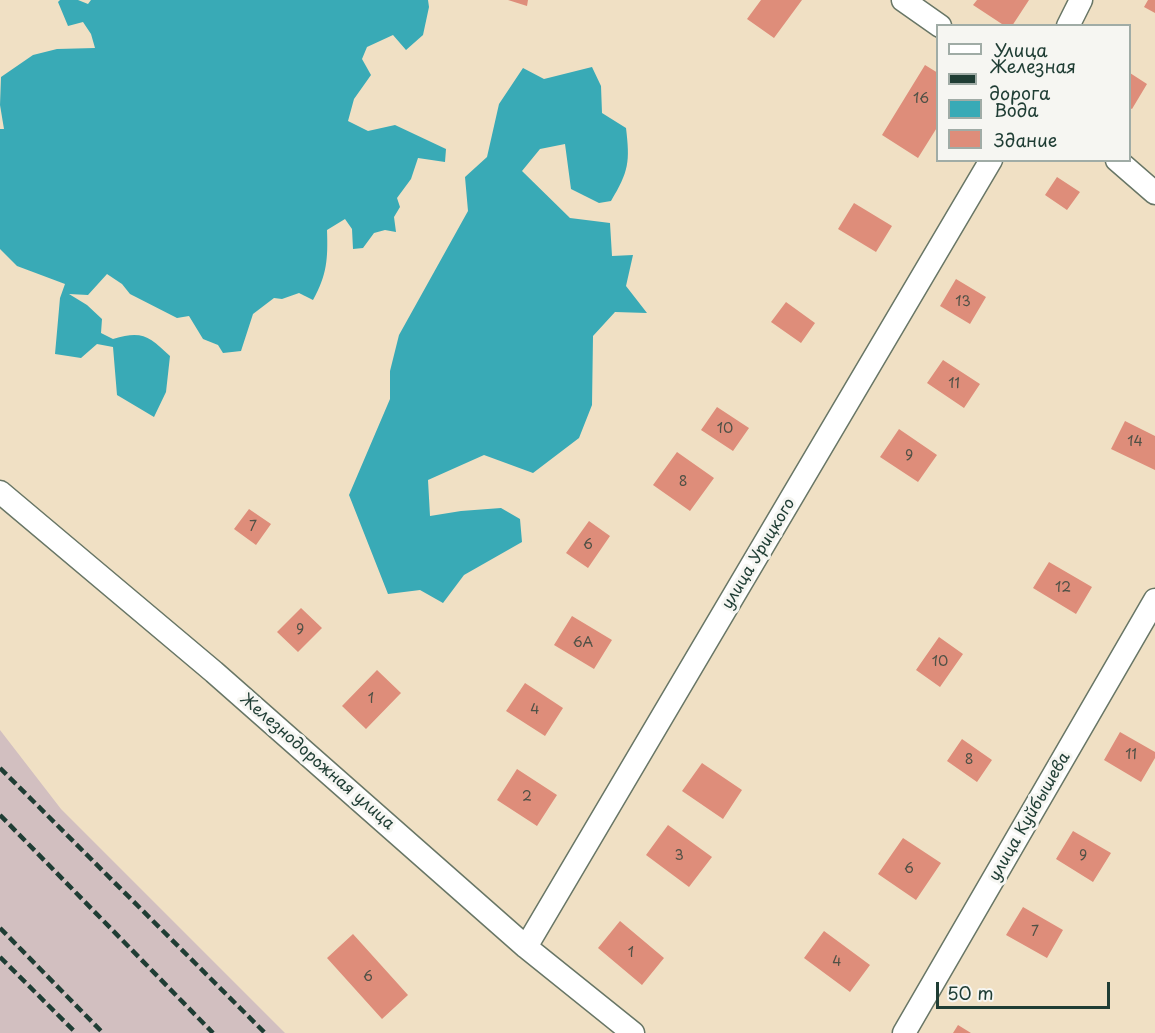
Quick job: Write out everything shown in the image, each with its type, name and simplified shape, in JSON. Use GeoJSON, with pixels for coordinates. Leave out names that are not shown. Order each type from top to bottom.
{"type":"FeatureCollection","features":[{"type":"Feature","properties":{"kind":"street"},"geometry":{"type":"LineString","coordinates":[[903,0],[937,24]]}},
{"type":"Feature","properties":{"kind":"street"},"geometry":{"type":"LineString","coordinates":[[1069,24],[1081,0]]}},
{"type":"Feature","properties":{"kind":"street","name":"улица Урицкого"},"geometry":{"type":"LineString","coordinates":[[526,947],[990,162]]}},
{"type":"Feature","properties":{"kind":"street"},"geometry":{"type":"LineString","coordinates":[[1119,162],[1155,193]]}},
{"type":"Feature","properties":{"kind":"street","name":"Железнодорожная улица"},"geometry":{"type":"LineString","coordinates":[[0,492],[214,672],[526,947],[633,1033]]}},
{"type":"Feature","properties":{"kind":"street","name":"улица Куйбышева"},"geometry":{"type":"LineString","coordinates":[[904,1033],[1155,600]]}},
{"type":"Feature","properties":{"kind":"shaded area"},"geometry":{"type":"Polygon","coordinates":[[[0,730],[61,809],[285,1033],[0,1033],[0,730]]]}},
{"type":"Feature","properties":{"kind":"water"},"geometry":{"type":"Polygon","coordinates":[[[78,0],[88,4],[91,0],[428,0],[429,7],[423,35],[406,50],[393,35],[367,47],[362,59],[371,75],[354,99],[348,121],[368,131],[395,125],[446,149],[445,162],[418,158],[411,179],[397,198],[400,207],[394,217],[396,232],[385,230],[374,233],[363,248],[353,249],[352,229],[345,219],[327,230],[326,266],[313,300],[299,293],[282,299],[274,298],[253,314],[241,351],[223,353],[218,345],[203,339],[189,316],[177,318],[130,294],[122,284],[107,274],[88,295],[69,294],[87,305],[102,319],[101,333],[113,339],[138,335],[150,339],[170,356],[166,392],[154,417],[117,395],[113,347],[97,344],[81,358],[55,354],[60,298],[65,284],[17,266],[0,249],[0,129],[4,129],[0,105],[1,77],[33,55],[57,49],[95,48],[91,34],[83,22],[68,26],[58,2],[78,0]]]}},
{"type":"Feature","properties":{"kind":"water"},"geometry":{"type":"Polygon","coordinates":[[[592,67],[601,86],[602,113],[626,128],[627,166],[622,182],[611,201],[599,203],[571,189],[565,144],[540,149],[522,171],[570,218],[610,223],[612,256],[633,255],[626,286],[647,313],[615,312],[593,336],[592,405],[579,438],[533,473],[484,455],[428,480],[430,516],[501,508],[520,519],[522,542],[464,575],[443,603],[420,590],[388,594],[349,495],[390,399],[390,371],[399,335],[468,211],[465,177],[487,157],[499,104],[523,68],[544,79],[592,67]]]}},
{"type":"Feature","properties":{"kind":"building"},"geometry":{"type":"Polygon","coordinates":[[[508,0],[528,0],[527,6],[508,0]]]}},
{"type":"Feature","properties":{"kind":"building"},"geometry":{"type":"Polygon","coordinates":[[[761,0],[802,0],[774,38],[747,19],[761,0]]]}},
{"type":"Feature","properties":{"kind":"building"},"geometry":{"type":"Polygon","coordinates":[[[977,0],[1029,0],[1013,24],[1002,24],[973,5],[977,0]]]}},
{"type":"Feature","properties":{"kind":"building"},"geometry":{"type":"Polygon","coordinates":[[[1148,0],[1155,0],[1155,13],[1144,7],[1148,0]]]}},
{"type":"Feature","properties":{"kind":"building"},"geometry":{"type":"Polygon","coordinates":[[[925,65],[936,72],[936,129],[918,158],[882,135],[925,65]]]}},
{"type":"Feature","properties":{"kind":"building"},"geometry":{"type":"Polygon","coordinates":[[[1131,74],[1147,84],[1131,108],[1131,74]]]}},
{"type":"Feature","properties":{"kind":"building"},"geometry":{"type":"Polygon","coordinates":[[[1057,177],[1080,192],[1067,210],[1045,195],[1057,177]]]}},
{"type":"Feature","properties":{"kind":"building"},"geometry":{"type":"Polygon","coordinates":[[[854,203],[892,226],[876,252],[838,229],[854,203]]]}},
{"type":"Feature","properties":{"kind":"building"},"geometry":{"type":"Polygon","coordinates":[[[956,279],[986,297],[970,324],[940,306],[956,279]]]}},
{"type":"Feature","properties":{"kind":"building"},"geometry":{"type":"Polygon","coordinates":[[[786,302],[815,323],[801,343],[771,322],[786,302]]]}},
{"type":"Feature","properties":{"kind":"building"},"geometry":{"type":"Polygon","coordinates":[[[943,360],[980,384],[964,408],[927,383],[943,360]]]}},
{"type":"Feature","properties":{"kind":"building"},"geometry":{"type":"Polygon","coordinates":[[[717,407],[749,428],[733,451],[701,430],[717,407]]]}},
{"type":"Feature","properties":{"kind":"building"},"geometry":{"type":"Polygon","coordinates":[[[1125,421],[1155,436],[1155,470],[1111,449],[1125,421]]]}},
{"type":"Feature","properties":{"kind":"building"},"geometry":{"type":"Polygon","coordinates":[[[899,429],[937,455],[918,482],[880,457],[899,429]]]}},
{"type":"Feature","properties":{"kind":"building"},"geometry":{"type":"Polygon","coordinates":[[[677,452],[714,478],[690,511],[653,485],[677,452]]]}},
{"type":"Feature","properties":{"kind":"building"},"geometry":{"type":"Polygon","coordinates":[[[249,509],[271,524],[256,545],[234,529],[249,509]]]}},
{"type":"Feature","properties":{"kind":"building"},"geometry":{"type":"Polygon","coordinates":[[[589,521],[610,536],[588,568],[566,553],[589,521]]]}},
{"type":"Feature","properties":{"kind":"building"},"geometry":{"type":"Polygon","coordinates":[[[1049,562],[1092,587],[1076,614],[1033,588],[1049,562]]]}},
{"type":"Feature","properties":{"kind":"building"},"geometry":{"type":"Polygon","coordinates":[[[301,608],[322,628],[298,652],[277,632],[301,608]]]}},
{"type":"Feature","properties":{"kind":"building"},"geometry":{"type":"Polygon","coordinates":[[[572,616],[612,640],[594,669],[554,645],[572,616]]]}},
{"type":"Feature","properties":{"kind":"building"},"geometry":{"type":"Polygon","coordinates":[[[939,637],[963,654],[940,687],[916,670],[939,637]]]}},
{"type":"Feature","properties":{"kind":"building"},"geometry":{"type":"Polygon","coordinates":[[[377,670],[401,693],[366,729],[342,706],[377,670]]]}},
{"type":"Feature","properties":{"kind":"building"},"geometry":{"type":"Polygon","coordinates":[[[525,683],[563,708],[545,736],[506,711],[525,683]]]}},
{"type":"Feature","properties":{"kind":"building"},"geometry":{"type":"Polygon","coordinates":[[[1120,732],[1155,752],[1155,758],[1141,782],[1104,760],[1120,732]]]}},
{"type":"Feature","properties":{"kind":"building"},"geometry":{"type":"Polygon","coordinates":[[[962,739],[992,760],[977,782],[947,761],[962,739]]]}},
{"type":"Feature","properties":{"kind":"building"},"geometry":{"type":"Polygon","coordinates":[[[702,763],[742,790],[723,819],[682,791],[702,763]]]}},
{"type":"Feature","properties":{"kind":"building"},"geometry":{"type":"Polygon","coordinates":[[[517,769],[557,795],[537,826],[497,800],[517,769]]]}},
{"type":"Feature","properties":{"kind":"building"},"geometry":{"type":"Polygon","coordinates":[[[668,825],[712,857],[689,887],[646,855],[668,825]]]}},
{"type":"Feature","properties":{"kind":"building"},"geometry":{"type":"Polygon","coordinates":[[[1073,831],[1111,853],[1093,882],[1056,859],[1073,831]]]}},
{"type":"Feature","properties":{"kind":"building"},"geometry":{"type":"Polygon","coordinates":[[[903,838],[941,863],[916,900],[878,874],[903,838]]]}},
{"type":"Feature","properties":{"kind":"building"},"geometry":{"type":"Polygon","coordinates":[[[1023,907],[1063,930],[1047,958],[1006,935],[1023,907]]]}},
{"type":"Feature","properties":{"kind":"building"},"geometry":{"type":"Polygon","coordinates":[[[620,921],[664,958],[642,985],[598,948],[620,921]]]}},
{"type":"Feature","properties":{"kind":"building"},"geometry":{"type":"Polygon","coordinates":[[[824,931],[870,965],[850,992],[804,958],[824,931]]]}},
{"type":"Feature","properties":{"kind":"building"},"geometry":{"type":"Polygon","coordinates":[[[353,934],[408,995],[382,1019],[327,958],[353,934]]]}},
{"type":"Feature","properties":{"kind":"building"},"geometry":{"type":"Polygon","coordinates":[[[958,1025],[971,1033],[953,1033],[958,1025]]]}},
{"type":"Feature","properties":{"kind":"railway"},"geometry":{"type":"LineString","coordinates":[[0,768],[265,1033]]}},
{"type":"Feature","properties":{"kind":"railway"},"geometry":{"type":"LineString","coordinates":[[0,815],[213,1033]]}},
{"type":"Feature","properties":{"kind":"railway"},"geometry":{"type":"LineString","coordinates":[[0,928],[103,1033]]}},
{"type":"Feature","properties":{"kind":"railway"},"geometry":{"type":"LineString","coordinates":[[0,957],[76,1033]]}}]}
